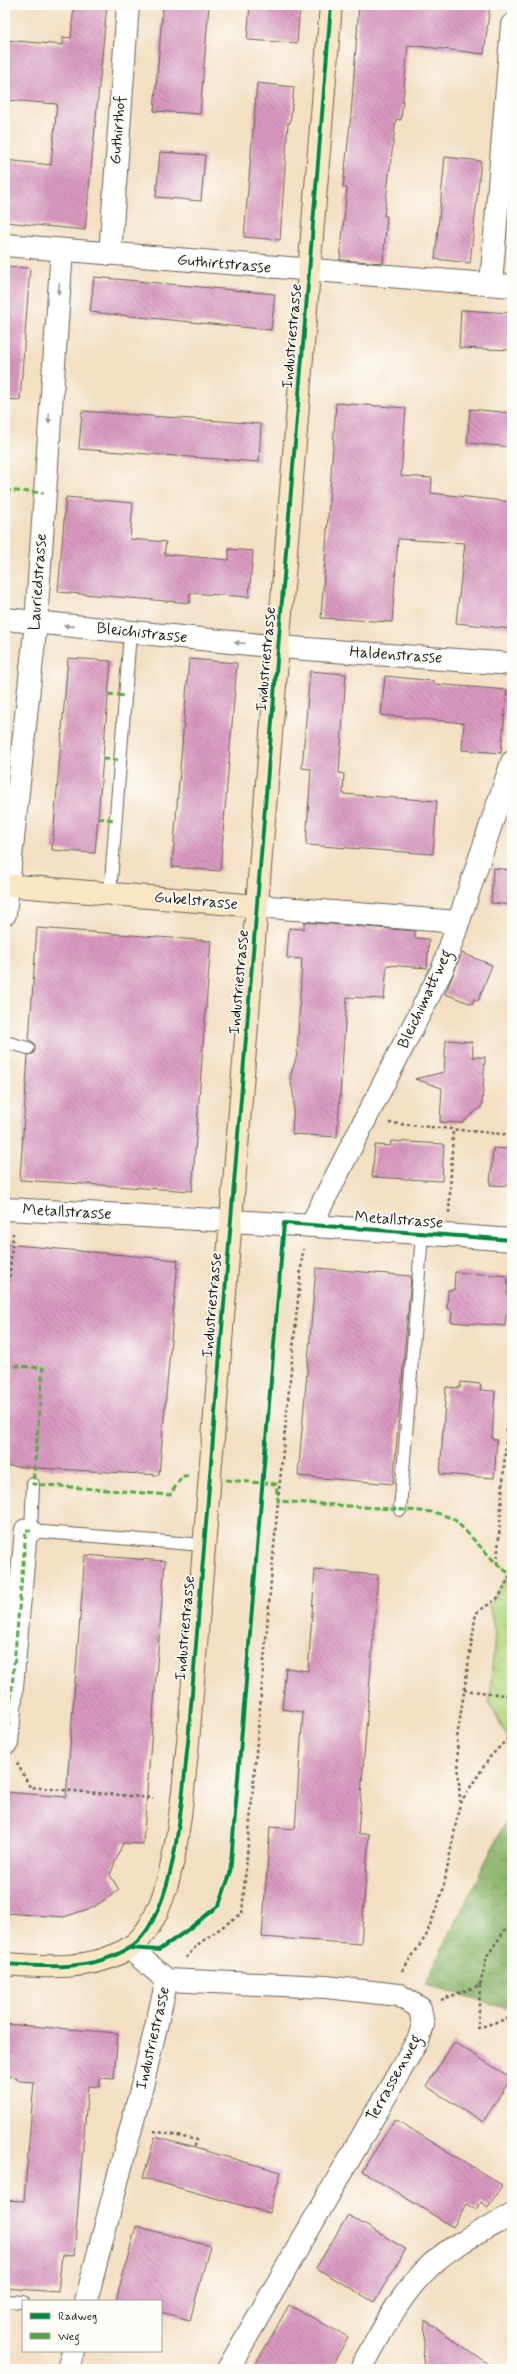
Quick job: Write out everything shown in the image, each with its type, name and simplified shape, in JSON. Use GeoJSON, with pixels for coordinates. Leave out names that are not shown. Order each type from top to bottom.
{"type":"FeatureCollection","features":[{"type":"Feature","properties":{"kind":"street","name":"Guthirthof"},"geometry":{"type":"LineString","coordinates":[[110,254],[128,5]]}},
{"type":"Feature","properties":{"kind":"street","name":"Industriestrasse"},"geometry":{"type":"LineString","coordinates":[[86,2300],[132,2127],[168,1980],[129,1948],[148,1931],[158,1910],[172,1866],[188,1742],[331,5]]}},
{"type":"Feature","properties":{"kind":"street"},"geometry":{"type":"LineString","coordinates":[[491,284],[512,25]]}},
{"type":"Feature","properties":{"kind":"street","name":"Guthirtstrasse"},"geometry":{"type":"LineString","coordinates":[[5,244],[309,271],[512,286]]}},
{"type":"Feature","properties":{"kind":"street","name":"Lauriedstrasse"},"geometry":{"type":"LineString","coordinates":[[5,914],[6,885],[36,622],[62,250]]}},
{"type":"Feature","properties":{"kind":"street","name":"Bleichistrasse"},"geometry":{"type":"LineString","coordinates":[[5,619],[130,633],[279,646]]}},
{"type":"Feature","properties":{"kind":"street","name":"Haldenstrasse"},"geometry":{"type":"LineString","coordinates":[[279,646],[512,664]]}},
{"type":"Feature","properties":{"kind":"street","name":"Bleichimattweg"},"geometry":{"type":"LineString","coordinates":[[308,1225],[365,1120],[443,968],[512,762]]}},
{"type":"Feature","properties":{"kind":"street","name":"Gubelstrasse"},"geometry":{"type":"LineString","coordinates":[[6,885],[458,922]]}},
{"type":"Feature","properties":{"kind":"street","name":"Metallstrasse"},"geometry":{"type":"LineString","coordinates":[[9,1217],[308,1225],[512,1240]]}},
{"type":"Feature","properties":{"kind":"street"},"geometry":{"type":"LineString","coordinates":[[6,1743],[26,1530],[31,1531]]}},
{"type":"Feature","properties":{"kind":"street"},"geometry":{"type":"LineString","coordinates":[[5,1964],[53,1967],[83,1964],[98,1962],[129,1948]]}},
{"type":"Feature","properties":{"kind":"street"},"geometry":{"type":"LineString","coordinates":[[168,1980],[326,1987],[399,1994],[420,2008]]}},
{"type":"Feature","properties":{"kind":"street","name":"Terrassenweg"},"geometry":{"type":"LineString","coordinates":[[228,2369],[419,2038],[423,2025],[420,2008]]}},
{"type":"Feature","properties":{"kind":"street"},"geometry":{"type":"LineString","coordinates":[[361,2369],[397,2305],[431,2265],[466,2239],[512,2215]]}},
{"type":"Feature","properties":{"kind":"street"},"geometry":{"type":"LineString","coordinates":[[68,2369],[73,2352]]}},
{"type":"Feature","properties":{"kind":"lane"},"geometry":{"type":"LineString","coordinates":[[110,894],[130,633]]}},
{"type":"Feature","properties":{"kind":"lane"},"geometry":{"type":"LineString","coordinates":[[5,1042],[28,1048]]}},
{"type":"Feature","properties":{"kind":"lane"},"geometry":{"type":"LineString","coordinates":[[400,1510],[422,1234]]}},
{"type":"Feature","properties":{"kind":"lane"},"geometry":{"type":"LineString","coordinates":[[33,1484],[31,1531],[204,1545]]}},
{"type":"Feature","properties":{"kind":"lane"},"geometry":{"type":"LineString","coordinates":[[5,2301],[22,2302]]}},
{"type":"Feature","properties":{"kind":"path"},"geometry":{"type":"LineString","coordinates":[[365,1120],[512,1135]]}},
{"type":"Feature","properties":{"kind":"path"},"geometry":{"type":"LineString","coordinates":[[448,1235],[453,1130]]}},
{"type":"Feature","properties":{"kind":"path"},"geometry":{"type":"LineString","coordinates":[[5,1331],[9,1217]]}},
{"type":"Feature","properties":{"kind":"path"},"geometry":{"type":"LineString","coordinates":[[168,1980],[197,1945],[242,1913],[279,1493],[308,1225]]}},
{"type":"Feature","properties":{"kind":"path"},"geometry":{"type":"LineString","coordinates":[[497,1564],[512,1356]]}},
{"type":"Feature","properties":{"kind":"path"},"geometry":{"type":"LineString","coordinates":[[399,1994],[401,1973],[426,1936],[444,1890],[460,1802],[457,1738],[476,1613],[499,1597],[510,1576]]}},
{"type":"Feature","properties":{"kind":"path"},"geometry":{"type":"LineString","coordinates":[[464,1690],[512,1696]]}},
{"type":"Feature","properties":{"kind":"path"},"geometry":{"type":"LineString","coordinates":[[460,1802],[490,1757],[512,1734]]}},
{"type":"Feature","properties":{"kind":"path"},"geometry":{"type":"LineString","coordinates":[[6,1743],[30,1787],[153,1798]]}},
{"type":"Feature","properties":{"kind":"path"},"geometry":{"type":"LineString","coordinates":[[512,1920],[487,1956],[480,1985],[478,2028],[512,2017]]}},
{"type":"Feature","properties":{"kind":"path"},"geometry":{"type":"LineString","coordinates":[[420,2008],[480,1985]]}},
{"type":"Feature","properties":{"kind":"path"},"geometry":{"type":"LineString","coordinates":[[132,2127],[197,2140],[194,2148]]}},
{"type":"Feature","properties":{"kind":"green space"},"geometry":{"type":"Polygon","coordinates":[[[512,1568],[512,1746],[489,1702],[495,1634],[489,1605],[512,1568]]]}},
{"type":"Feature","properties":{"kind":"green space"},"geometry":{"type":"Polygon","coordinates":[[[512,1808],[512,2010],[425,1984],[512,1808]]]}},
{"type":"Feature","properties":{"kind":"building"},"geometry":{"type":"Polygon","coordinates":[[[74,5],[107,5],[85,230],[5,222],[5,160],[51,165],[57,104],[5,100],[5,40],[63,45],[63,37],[71,38],[74,5]]]}},
{"type":"Feature","properties":{"kind":"building"},"geometry":{"type":"Polygon","coordinates":[[[163,5],[209,5],[200,114],[154,111],[163,5]]]}},
{"type":"Feature","properties":{"kind":"building"},"geometry":{"type":"Polygon","coordinates":[[[250,5],[300,5],[297,43],[247,40],[250,5]]]}},
{"type":"Feature","properties":{"kind":"building"},"geometry":{"type":"Polygon","coordinates":[[[359,5],[490,5],[484,54],[408,45],[401,120],[396,119],[384,216],[387,216],[383,263],[340,260],[347,188],[343,187],[351,115],[359,5]]]}},
{"type":"Feature","properties":{"kind":"building"},"geometry":{"type":"Polygon","coordinates":[[[257,83],[294,87],[290,123],[288,123],[280,240],[244,237],[257,83]]]}},
{"type":"Feature","properties":{"kind":"building"},"geometry":{"type":"Polygon","coordinates":[[[160,152],[205,155],[201,201],[156,197],[160,152]]]}},
{"type":"Feature","properties":{"kind":"building"},"geometry":{"type":"Polygon","coordinates":[[[445,157],[481,161],[470,263],[435,259],[445,157]]]}},
{"type":"Feature","properties":{"kind":"building"},"geometry":{"type":"Polygon","coordinates":[[[5,267],[30,268],[20,400],[5,399],[5,267]]]}},
{"type":"Feature","properties":{"kind":"building"},"geometry":{"type":"Polygon","coordinates":[[[94,277],[275,294],[271,330],[90,312],[94,277]]]}},
{"type":"Feature","properties":{"kind":"building"},"geometry":{"type":"Polygon","coordinates":[[[461,310],[512,313],[512,350],[459,348],[461,310]]]}},
{"type":"Feature","properties":{"kind":"building"},"geometry":{"type":"Polygon","coordinates":[[[336,403],[406,408],[401,476],[432,478],[431,493],[512,502],[512,629],[456,623],[465,543],[398,539],[392,622],[321,618],[336,403]]]}},
{"type":"Feature","properties":{"kind":"building"},"geometry":{"type":"Polygon","coordinates":[[[470,409],[512,413],[512,447],[467,443],[470,409]]]}},
{"type":"Feature","properties":{"kind":"building"},"geometry":{"type":"Polygon","coordinates":[[[82,411],[261,424],[259,462],[79,449],[82,411]]]}},
{"type":"Feature","properties":{"kind":"building"},"geometry":{"type":"Polygon","coordinates":[[[66,497],[133,503],[130,539],[166,542],[164,554],[229,560],[229,549],[253,551],[249,597],[190,593],[190,603],[58,592],[66,497]]]}},
{"type":"Feature","properties":{"kind":"building"},"geometry":{"type":"Polygon","coordinates":[[[68,658],[111,661],[95,853],[52,850],[68,658]]]}},
{"type":"Feature","properties":{"kind":"building"},"geometry":{"type":"Polygon","coordinates":[[[189,659],[237,663],[220,871],[172,867],[189,659]]]}},
{"type":"Feature","properties":{"kind":"building"},"geometry":{"type":"Polygon","coordinates":[[[310,671],[346,674],[339,773],[344,774],[343,794],[437,801],[433,854],[306,845],[311,769],[302,768],[310,671]]]}},
{"type":"Feature","properties":{"kind":"building"},"geometry":{"type":"Polygon","coordinates":[[[385,676],[434,681],[434,684],[507,690],[501,753],[462,750],[464,723],[381,715],[385,676]]]}},
{"type":"Feature","properties":{"kind":"building"},"geometry":{"type":"Polygon","coordinates":[[[493,868],[512,870],[512,905],[491,903],[493,868]]]}},
{"type":"Feature","properties":{"kind":"building"},"geometry":{"type":"Polygon","coordinates":[[[304,922],[415,931],[415,938],[429,939],[427,968],[387,965],[384,999],[347,997],[337,1137],[292,1134],[294,1099],[290,1077],[297,1055],[302,959],[287,958],[289,928],[304,929],[304,922]]]}},
{"type":"Feature","properties":{"kind":"building"},"geometry":{"type":"Polygon","coordinates":[[[37,928],[211,941],[192,1191],[20,1180],[28,1055],[33,1054],[35,1050],[34,1043],[29,1040],[37,928]]]}},
{"type":"Feature","properties":{"kind":"building"},"geometry":{"type":"Polygon","coordinates":[[[462,953],[492,965],[478,1001],[474,999],[472,1004],[445,994],[462,953]]]}},
{"type":"Feature","properties":{"kind":"building"},"geometry":{"type":"Polygon","coordinates":[[[446,1040],[472,1042],[473,1057],[485,1057],[482,1106],[462,1123],[440,1122],[442,1088],[415,1079],[444,1072],[446,1040]]]}},
{"type":"Feature","properties":{"kind":"building"},"geometry":{"type":"Polygon","coordinates":[[[391,1141],[444,1144],[442,1181],[372,1177],[375,1145],[390,1146],[391,1141]]]}},
{"type":"Feature","properties":{"kind":"building"},"geometry":{"type":"Polygon","coordinates":[[[493,1148],[512,1149],[512,1186],[490,1185],[493,1148]]]}},
{"type":"Feature","properties":{"kind":"building"},"geometry":{"type":"Polygon","coordinates":[[[5,1244],[178,1260],[159,1475],[5,1466],[5,1244]]]}},
{"type":"Feature","properties":{"kind":"building"},"geometry":{"type":"Polygon","coordinates":[[[316,1268],[411,1276],[393,1484],[298,1476],[316,1268]]]}},
{"type":"Feature","properties":{"kind":"building"},"geometry":{"type":"Polygon","coordinates":[[[455,1272],[508,1276],[507,1294],[512,1294],[512,1312],[506,1315],[505,1326],[451,1322],[452,1311],[447,1308],[448,1290],[454,1290],[455,1272]]]}},
{"type":"Feature","properties":{"kind":"building"},"geometry":{"type":"Polygon","coordinates":[[[461,1382],[481,1384],[480,1390],[495,1391],[492,1439],[497,1440],[494,1478],[440,1474],[446,1387],[460,1388],[461,1382]]]}},
{"type":"Feature","properties":{"kind":"building"},"geometry":{"type":"Polygon","coordinates":[[[85,1555],[165,1561],[143,1844],[123,1843],[110,1875],[119,1890],[94,1907],[64,1917],[5,1913],[5,1792],[66,1797],[85,1555]]]}},
{"type":"Feature","properties":{"kind":"building"},"geometry":{"type":"Polygon","coordinates":[[[315,1570],[378,1575],[358,1834],[369,1834],[361,1944],[262,1937],[270,1827],[295,1829],[303,1712],[282,1709],[286,1668],[308,1671],[315,1570]]]}},
{"type":"Feature","properties":{"kind":"building"},"geometry":{"type":"Polygon","coordinates":[[[5,2024],[118,2033],[114,2079],[100,2078],[100,2087],[88,2086],[74,2256],[62,2255],[58,2292],[5,2288],[5,2200],[24,2201],[34,2082],[20,2081],[15,2079],[16,2077],[5,2076],[5,2024]]]}},
{"type":"Feature","properties":{"kind":"building"},"geometry":{"type":"Polygon","coordinates":[[[454,2042],[511,2078],[483,2122],[426,2086],[454,2042]]]}},
{"type":"Feature","properties":{"kind":"building"},"geometry":{"type":"Polygon","coordinates":[[[395,2119],[502,2185],[488,2207],[481,2202],[477,2210],[467,2204],[453,2227],[362,2171],[395,2119]]]}},
{"type":"Feature","properties":{"kind":"building"},"geometry":{"type":"Polygon","coordinates":[[[155,2137],[281,2172],[269,2213],[143,2178],[155,2137]]]}},
{"type":"Feature","properties":{"kind":"building"},"geometry":{"type":"Polygon","coordinates":[[[348,2215],[406,2249],[374,2302],[316,2268],[348,2215]]]}},
{"type":"Feature","properties":{"kind":"building"},"geometry":{"type":"Polygon","coordinates":[[[136,2226],[210,2246],[190,2320],[162,2312],[162,2300],[116,2300],[136,2226]]]}},
{"type":"Feature","properties":{"kind":"building"},"geometry":{"type":"Polygon","coordinates":[[[289,2305],[348,2337],[330,2369],[253,2369],[289,2305]]]}},
{"type":"Feature","properties":{"kind":"building"},"geometry":{"type":"Polygon","coordinates":[[[425,2320],[495,2369],[423,2369],[425,2320]]]}},
{"type":"Feature","properties":{"kind":"marked path"},"geometry":{"type":"LineString","coordinates":[[5,490],[44,493]]}},
{"type":"Feature","properties":{"kind":"marked path"},"geometry":{"type":"LineString","coordinates":[[108,694],[125,696]]}},
{"type":"Feature","properties":{"kind":"marked path"},"geometry":{"type":"LineString","coordinates":[[103,759],[120,760]]}},
{"type":"Feature","properties":{"kind":"marked path"},"geometry":{"type":"LineString","coordinates":[[98,818],[116,820]]}},
{"type":"Feature","properties":{"kind":"marked path"},"geometry":{"type":"LineString","coordinates":[[5,1365],[43,1368],[33,1484],[170,1495],[182,1476],[188,1476]]}},
{"type":"Feature","properties":{"kind":"marked path"},"geometry":{"type":"LineString","coordinates":[[226,1480],[276,1484],[278,1501],[434,1512],[454,1519],[497,1564],[512,1576]]}},
{"type":"Feature","properties":{"kind":"marked path"},"geometry":{"type":"LineString","coordinates":[[5,1743],[7,1743],[26,1530],[31,1531]]}},
{"type":"Feature","properties":{"kind":"cycle path"},"geometry":{"type":"LineString","coordinates":[[5,1964],[36,1966],[68,1966],[84,1964],[100,1961],[129,1948],[145,1933],[158,1910],[167,1883],[174,1853],[183,1792],[188,1742],[331,5]]}},
{"type":"Feature","properties":{"kind":"cycle path"},"geometry":{"type":"LineString","coordinates":[[129,1948],[159,1950],[186,1931],[219,1905],[230,1874],[284,1223],[512,1240]]}}]}
